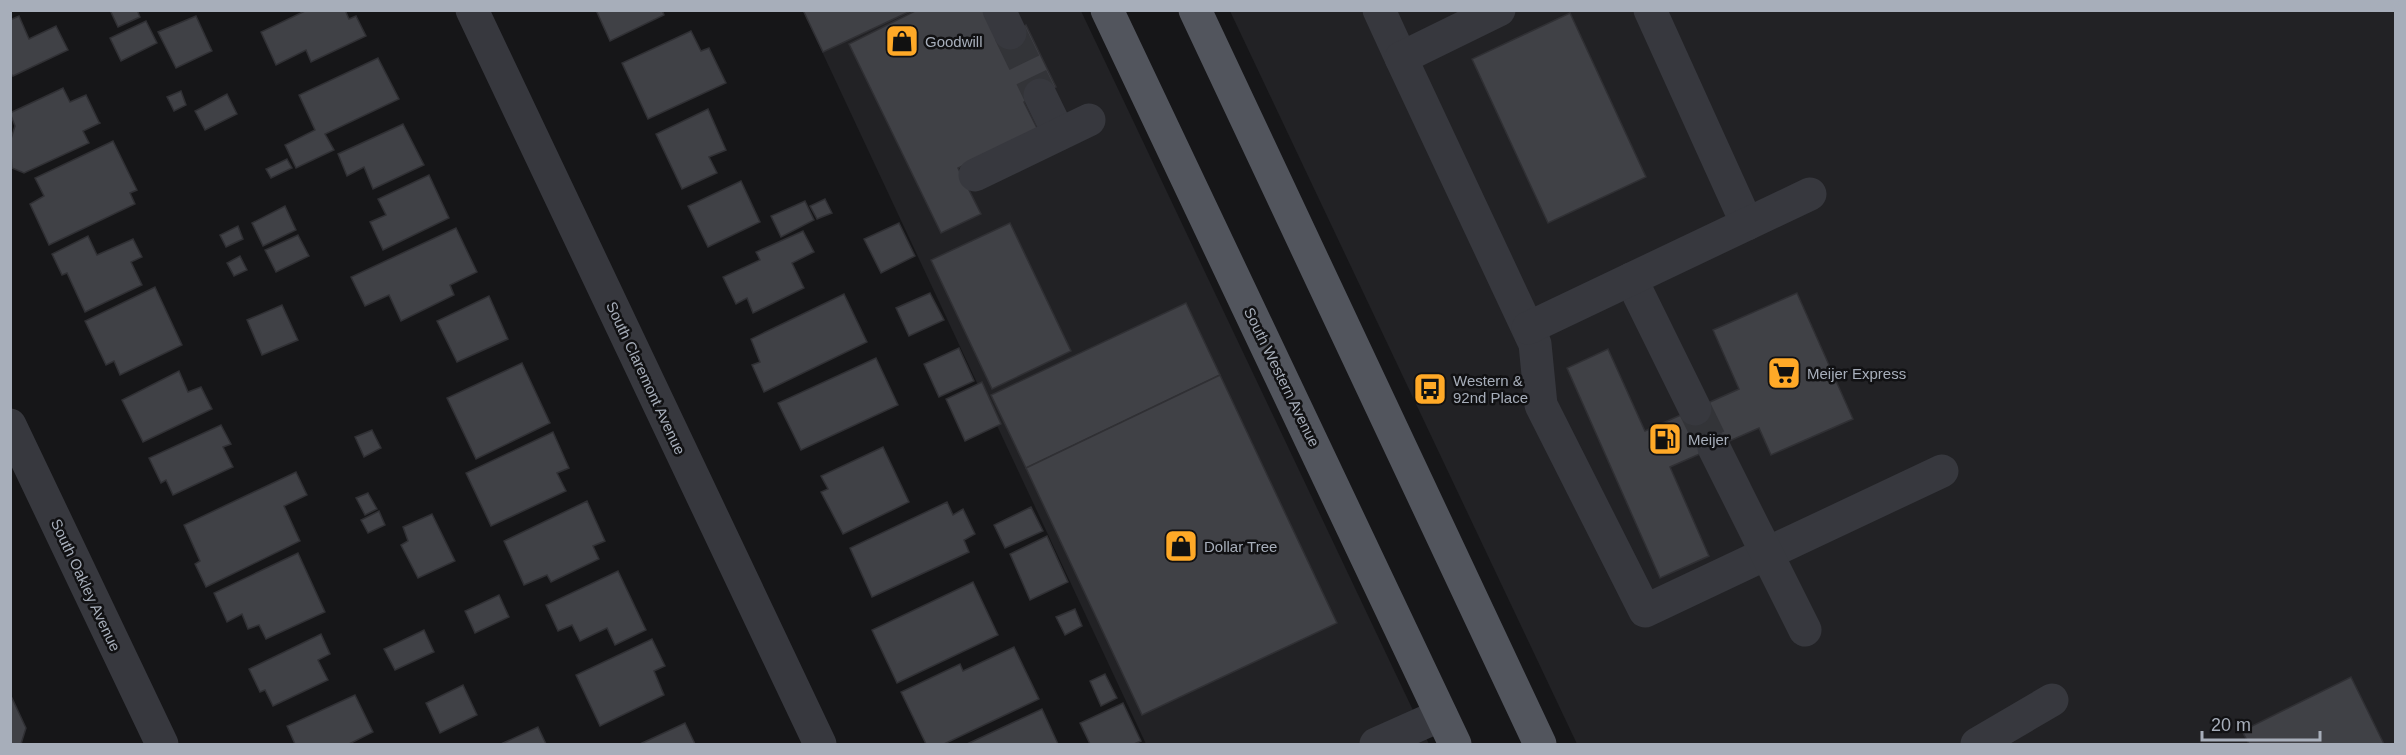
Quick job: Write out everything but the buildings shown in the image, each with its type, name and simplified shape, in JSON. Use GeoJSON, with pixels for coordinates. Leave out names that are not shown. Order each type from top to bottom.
{"type":"FeatureCollection","features":[{"type":"Feature","properties":{"kind":"main road","name":"South Western Avenue"},"geometry":{"type":"LineString","coordinates":[[1107,10],[1455,744]]}},
{"type":"Feature","properties":{"kind":"main road"},"geometry":{"type":"LineString","coordinates":[[1195,10],[1540,744]]}},
{"type":"Feature","properties":{"kind":"street","name":"South Claremont Avenue"},"geometry":{"type":"LineString","coordinates":[[472,10],[820,744]]}},
{"type":"Feature","properties":{"kind":"street"},"geometry":{"type":"LineString","coordinates":[[1379,10],[1535,344],[1541,405],[1645,611],[1942,471]]}},
{"type":"Feature","properties":{"kind":"street"},"geometry":{"type":"LineString","coordinates":[[1401,58],[1499,10]]}},
{"type":"Feature","properties":{"kind":"street"},"geometry":{"type":"LineString","coordinates":[[1650,10],[1747,224]]}},
{"type":"Feature","properties":{"kind":"street"},"geometry":{"type":"LineString","coordinates":[[1040,95],[1059,135]]}},
{"type":"Feature","properties":{"kind":"street"},"geometry":{"type":"LineString","coordinates":[[975,175],[1089,120]]}},
{"type":"Feature","properties":{"kind":"street"},"geometry":{"type":"LineString","coordinates":[[1528,328],[1810,194]]}},
{"type":"Feature","properties":{"kind":"street"},"geometry":{"type":"LineString","coordinates":[[1631,279],[1695,409]]}},
{"type":"Feature","properties":{"kind":"street","name":"South Oakley Avenue"},"geometry":{"type":"LineString","coordinates":[[10,424],[162,744]]}},
{"type":"Feature","properties":{"kind":"street"},"geometry":{"type":"LineString","coordinates":[[1714,448],[1805,630]]}},
{"type":"Feature","properties":{"kind":"street"},"geometry":{"type":"LineString","coordinates":[[1978,744],[2052,700]]}},
{"type":"Feature","properties":{"kind":"street"},"geometry":{"type":"LineString","coordinates":[[1376,744],[1441,715]]}},
{"type":"Feature","properties":{"kind":"shaded area"},"geometry":{"type":"Polygon","coordinates":[[[803,11],[1081,11],[1429,744],[1146,744],[803,11]]]}},
{"type":"Feature","properties":{"kind":"shaded area"},"geometry":{"type":"Polygon","coordinates":[[[1230,11],[2395,11],[2395,744],[1577,744],[1230,11]]]}},
{"type":"Feature","properties":{"kind":"tunnel"},"geometry":{"type":"LineString","coordinates":[[1010,33],[1040,95]]}},
{"type":"Feature","properties":{"kind":"tunnel"},"geometry":{"type":"LineString","coordinates":[[1695,409],[1714,448]]}},
{"type":"Feature","properties":{"kind":"place","name":"Goodwill"},"geometry":{"type":"Point","coordinates":[902,41]}},
{"type":"Feature","properties":{"kind":"place","name":"Meijer Express"},"geometry":{"type":"Point","coordinates":[1784,373]}},
{"type":"Feature","properties":{"kind":"place","name":"Western & 92nd Place"},"geometry":{"type":"Point","coordinates":[1430,389]}},
{"type":"Feature","properties":{"kind":"place","name":"Meijer"},"geometry":{"type":"Point","coordinates":[1665,439]}},
{"type":"Feature","properties":{"kind":"place","name":"Dollar Tree"},"geometry":{"type":"Point","coordinates":[1181,546]}}]}
